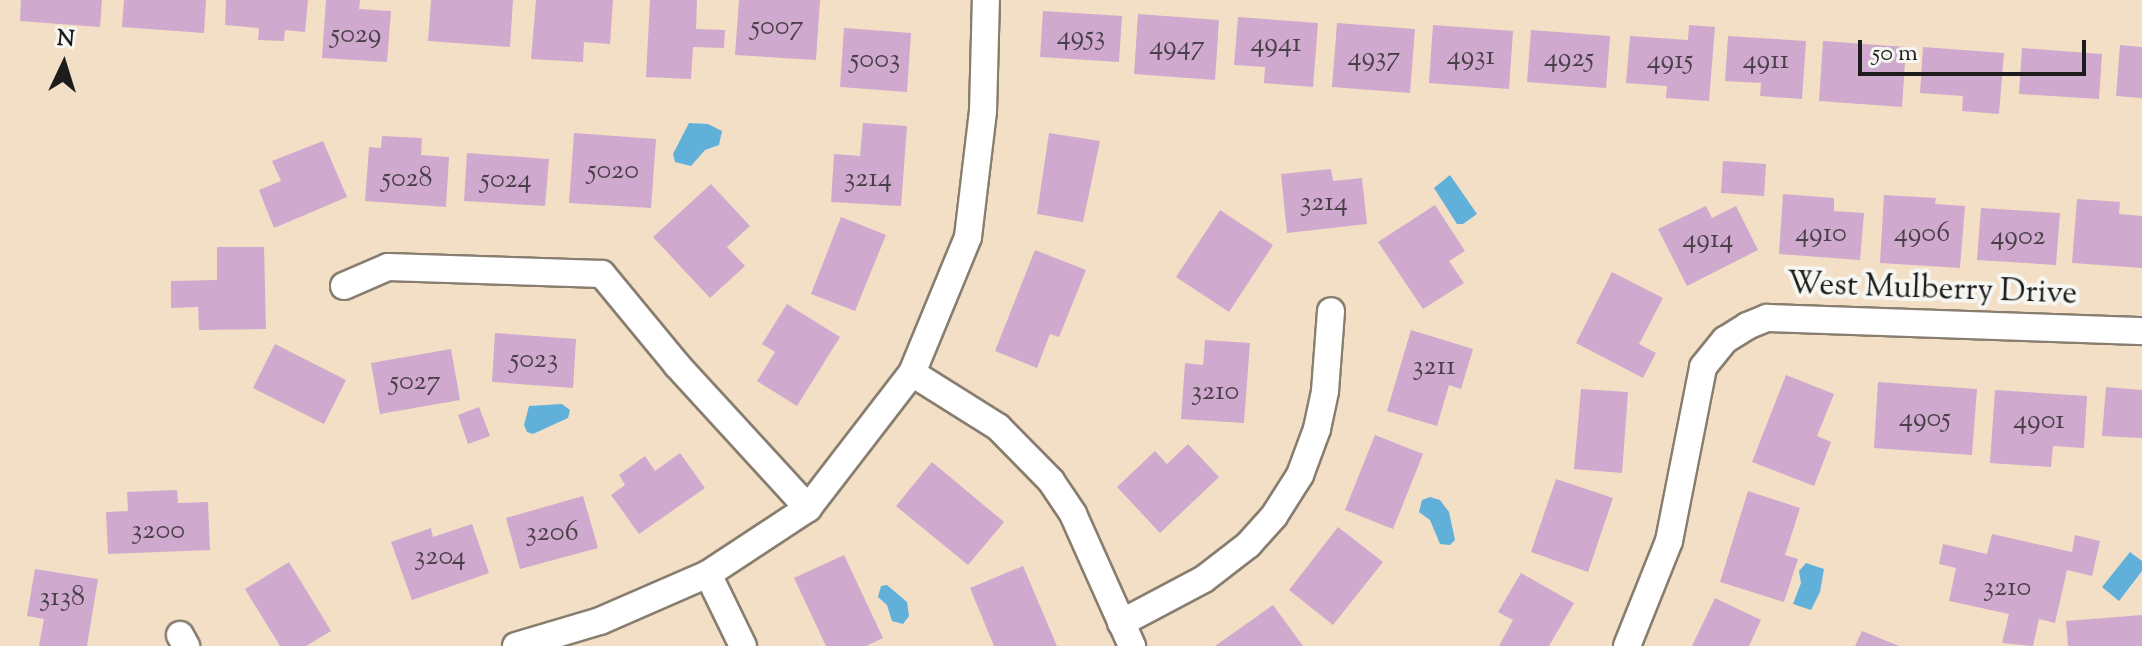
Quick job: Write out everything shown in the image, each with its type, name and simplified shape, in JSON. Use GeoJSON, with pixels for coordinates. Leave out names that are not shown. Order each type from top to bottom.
{"type":"FeatureCollection","features":[{"type":"Feature","properties":{"kind":"street"},"geometry":{"type":"LineString","coordinates":[[516,646],[600,621],[708,574],[808,508],[912,373],[968,237],[983,111],[986,0]]}},
{"type":"Feature","properties":{"kind":"street"},"geometry":{"type":"LineString","coordinates":[[344,286],[388,267],[602,274],[677,365],[808,508]]}},
{"type":"Feature","properties":{"kind":"street"},"geometry":{"type":"LineString","coordinates":[[912,373],[998,427],[1051,481],[1073,514],[1126,635],[1248,545],[1274,516],[1300,475],[1317,429],[1325,391],[1331,311]]}},
{"type":"Feature","properties":{"kind":"street","name":"West Mulberry Drive"},"geometry":{"type":"LineString","coordinates":[[1627,646],[1669,541],[1703,367],[1725,340],[1767,318],[2142,331]]}},
{"type":"Feature","properties":{"kind":"street"},"geometry":{"type":"LineString","coordinates":[[708,574],[743,646]]}},
{"type":"Feature","properties":{"kind":"water"},"geometry":{"type":"Polygon","coordinates":[[[689,123],[708,124],[722,131],[719,145],[705,150],[691,166],[675,162],[673,154],[689,123]]]}},
{"type":"Feature","properties":{"kind":"water"},"geometry":{"type":"Polygon","coordinates":[[[1450,175],[1477,214],[1463,224],[1457,224],[1434,188],[1450,175]]]}},
{"type":"Feature","properties":{"kind":"water"},"geometry":{"type":"Polygon","coordinates":[[[562,404],[570,410],[568,418],[533,434],[527,432],[524,425],[529,406],[562,404]]]}},
{"type":"Feature","properties":{"kind":"water"},"geometry":{"type":"Polygon","coordinates":[[[1430,497],[1440,500],[1449,512],[1455,540],[1450,545],[1440,544],[1430,520],[1419,512],[1422,500],[1430,497]]]}},
{"type":"Feature","properties":{"kind":"water"},"geometry":{"type":"Polygon","coordinates":[[[2130,552],[2142,561],[2142,571],[2119,601],[2102,587],[2130,552]]]}},
{"type":"Feature","properties":{"kind":"water"},"geometry":{"type":"Polygon","coordinates":[[[1806,563],[1824,569],[1820,592],[1811,610],[1793,604],[1801,583],[1799,571],[1806,563]]]}},
{"type":"Feature","properties":{"kind":"water"},"geometry":{"type":"Polygon","coordinates":[[[887,585],[907,602],[909,616],[903,624],[892,621],[887,605],[878,597],[881,586],[887,585]]]}},
{"type":"Feature","properties":{"kind":"building"},"geometry":{"type":"Polygon","coordinates":[[[21,0],[102,0],[100,27],[20,21],[21,0]]]}},
{"type":"Feature","properties":{"kind":"building"},"geometry":{"type":"Polygon","coordinates":[[[124,0],[206,0],[204,33],[122,27],[124,0]]]}},
{"type":"Feature","properties":{"kind":"building"},"geometry":{"type":"Polygon","coordinates":[[[226,0],[308,0],[305,32],[285,30],[284,41],[258,40],[259,28],[225,25],[226,0]]]}},
{"type":"Feature","properties":{"kind":"building"},"geometry":{"type":"Polygon","coordinates":[[[326,0],[360,0],[359,9],[391,11],[387,62],[322,58],[326,0]]]}},
{"type":"Feature","properties":{"kind":"building"},"geometry":{"type":"Polygon","coordinates":[[[431,0],[513,0],[510,47],[428,41],[431,0]]]}},
{"type":"Feature","properties":{"kind":"building"},"geometry":{"type":"Polygon","coordinates":[[[536,0],[613,0],[610,44],[584,42],[583,62],[531,59],[536,0]]]}},
{"type":"Feature","properties":{"kind":"building"},"geometry":{"type":"Polygon","coordinates":[[[650,0],[697,0],[696,29],[725,30],[724,48],[693,47],[691,79],[646,77],[650,0]]]}},
{"type":"Feature","properties":{"kind":"building"},"geometry":{"type":"Polygon","coordinates":[[[739,0],[820,0],[816,60],[735,55],[739,0]]]}},
{"type":"Feature","properties":{"kind":"building"},"geometry":{"type":"Polygon","coordinates":[[[1043,11],[1122,16],[1119,62],[1040,57],[1043,11]]]}},
{"type":"Feature","properties":{"kind":"building"},"geometry":{"type":"Polygon","coordinates":[[[1138,14],[1219,20],[1215,80],[1134,74],[1138,14]]]}},
{"type":"Feature","properties":{"kind":"building"},"geometry":{"type":"Polygon","coordinates":[[[1238,17],[1318,23],[1313,87],[1264,83],[1265,67],[1234,65],[1238,17]]]}},
{"type":"Feature","properties":{"kind":"building"},"geometry":{"type":"Polygon","coordinates":[[[1337,23],[1415,29],[1410,93],[1332,87],[1337,23]]]}},
{"type":"Feature","properties":{"kind":"building"},"geometry":{"type":"Polygon","coordinates":[[[1433,25],[1513,31],[1509,89],[1429,83],[1433,25]]]}},
{"type":"Feature","properties":{"kind":"building"},"geometry":{"type":"Polygon","coordinates":[[[1689,25],[1715,27],[1709,101],[1666,98],[1667,86],[1626,83],[1630,36],[1688,40],[1689,25]]]}},
{"type":"Feature","properties":{"kind":"building"},"geometry":{"type":"Polygon","coordinates":[[[844,28],[911,33],[907,92],[840,87],[844,28]]]}},
{"type":"Feature","properties":{"kind":"building"},"geometry":{"type":"Polygon","coordinates":[[[1531,30],[1610,36],[1606,88],[1527,82],[1531,30]]]}},
{"type":"Feature","properties":{"kind":"building"},"geometry":{"type":"Polygon","coordinates":[[[1728,36],[1806,41],[1802,99],[1760,96],[1761,83],[1725,81],[1728,36]]]}},
{"type":"Feature","properties":{"kind":"building"},"geometry":{"type":"Polygon","coordinates":[[[1823,41],[1906,47],[1902,107],[1819,101],[1823,41]]]}},
{"type":"Feature","properties":{"kind":"building"},"geometry":{"type":"Polygon","coordinates":[[[2120,45],[2142,47],[2142,98],[2116,96],[2120,45]]]}},
{"type":"Feature","properties":{"kind":"building"},"geometry":{"type":"Polygon","coordinates":[[[1923,47],[2004,53],[1999,114],[1962,111],[1963,96],[1920,93],[1923,47]]]}},
{"type":"Feature","properties":{"kind":"building"},"geometry":{"type":"Polygon","coordinates":[[[2022,48],[2102,54],[2099,99],[2019,94],[2022,48]]]}},
{"type":"Feature","properties":{"kind":"building"},"geometry":{"type":"Polygon","coordinates":[[[863,123],[907,126],[901,206],[831,202],[834,154],[860,156],[863,123]]]}},
{"type":"Feature","properties":{"kind":"building"},"geometry":{"type":"Polygon","coordinates":[[[574,133],[656,139],[651,208],[569,203],[574,133]]]}},
{"type":"Feature","properties":{"kind":"building"},"geometry":{"type":"Polygon","coordinates":[[[1049,133],[1100,141],[1083,222],[1037,214],[1049,133]]]}},
{"type":"Feature","properties":{"kind":"building"},"geometry":{"type":"Polygon","coordinates":[[[382,136],[422,138],[421,155],[449,157],[446,207],[365,201],[369,147],[381,148],[382,136]]]}},
{"type":"Feature","properties":{"kind":"building"},"geometry":{"type":"Polygon","coordinates":[[[323,141],[347,197],[274,228],[259,190],[281,181],[272,161],[323,141]]]}},
{"type":"Feature","properties":{"kind":"building"},"geometry":{"type":"Polygon","coordinates":[[[467,153],[549,159],[545,206],[464,201],[467,153]]]}},
{"type":"Feature","properties":{"kind":"building"},"geometry":{"type":"Polygon","coordinates":[[[1723,161],[1766,164],[1764,196],[1721,193],[1723,161]]]}},
{"type":"Feature","properties":{"kind":"building"},"geometry":{"type":"Polygon","coordinates":[[[1331,169],[1333,181],[1362,178],[1367,224],[1287,233],[1281,174],[1331,169]]]}},
{"type":"Feature","properties":{"kind":"building"},"geometry":{"type":"Polygon","coordinates":[[[711,184],[750,226],[727,247],[745,266],[710,298],[653,237],[711,184]]]}},
{"type":"Feature","properties":{"kind":"building"},"geometry":{"type":"Polygon","coordinates":[[[1783,194],[1834,198],[1834,211],[1864,213],[1860,260],[1779,254],[1783,194]]]}},
{"type":"Feature","properties":{"kind":"building"},"geometry":{"type":"Polygon","coordinates":[[[1884,195],[1936,198],[1935,204],[1965,206],[1960,268],[1880,263],[1884,195]]]}},
{"type":"Feature","properties":{"kind":"building"},"geometry":{"type":"Polygon","coordinates":[[[2077,199],[2120,202],[2119,214],[2142,216],[2142,268],[2072,263],[2077,199]]]}},
{"type":"Feature","properties":{"kind":"building"},"geometry":{"type":"Polygon","coordinates":[[[1435,205],[1465,251],[1449,261],[1464,283],[1423,309],[1378,242],[1435,205]]]}},
{"type":"Feature","properties":{"kind":"building"},"geometry":{"type":"Polygon","coordinates":[[[1706,206],[1712,218],[1736,206],[1758,250],[1687,286],[1658,229],[1706,206]]]}},
{"type":"Feature","properties":{"kind":"building"},"geometry":{"type":"Polygon","coordinates":[[[1981,208],[2060,213],[2056,265],[1977,260],[1981,208]]]}},
{"type":"Feature","properties":{"kind":"building"},"geometry":{"type":"Polygon","coordinates":[[[1220,210],[1273,245],[1229,312],[1176,277],[1220,210]]]}},
{"type":"Feature","properties":{"kind":"building"},"geometry":{"type":"Polygon","coordinates":[[[841,217],[886,235],[855,311],[811,294],[841,217]]]}},
{"type":"Feature","properties":{"kind":"building"},"geometry":{"type":"Polygon","coordinates":[[[217,247],[264,247],[266,329],[199,330],[198,307],[171,308],[171,281],[217,280],[217,247]]]}},
{"type":"Feature","properties":{"kind":"building"},"geometry":{"type":"Polygon","coordinates":[[[1035,250],[1086,270],[1059,337],[1050,334],[1037,368],[995,351],[1035,250]]]}},
{"type":"Feature","properties":{"kind":"building"},"geometry":{"type":"Polygon","coordinates":[[[1612,272],[1663,298],[1639,344],[1656,353],[1643,378],[1576,343],[1612,272]]]}},
{"type":"Feature","properties":{"kind":"building"},"geometry":{"type":"Polygon","coordinates":[[[787,304],[840,337],[797,406],[757,381],[775,352],[762,344],[787,304]]]}},
{"type":"Feature","properties":{"kind":"building"},"geometry":{"type":"Polygon","coordinates":[[[1411,330],[1473,349],[1461,389],[1449,385],[1437,426],[1387,411],[1411,330]]]}},
{"type":"Feature","properties":{"kind":"building"},"geometry":{"type":"Polygon","coordinates":[[[495,333],[576,339],[573,388],[492,382],[495,333]]]}},
{"type":"Feature","properties":{"kind":"building"},"geometry":{"type":"Polygon","coordinates":[[[1205,340],[1250,343],[1244,423],[1181,419],[1185,363],[1203,365],[1205,340]]]}},
{"type":"Feature","properties":{"kind":"building"},"geometry":{"type":"Polygon","coordinates":[[[275,344],[346,380],[324,424],[253,388],[275,344]]]}},
{"type":"Feature","properties":{"kind":"building"},"geometry":{"type":"Polygon","coordinates":[[[451,349],[460,400],[380,414],[371,363],[451,349]]]}},
{"type":"Feature","properties":{"kind":"building"},"geometry":{"type":"Polygon","coordinates":[[[1786,375],[1834,394],[1817,436],[1831,442],[1814,486],[1752,462],[1786,375]]]}},
{"type":"Feature","properties":{"kind":"building"},"geometry":{"type":"Polygon","coordinates":[[[1878,382],[1977,389],[1972,455],[1874,448],[1878,382]]]}},
{"type":"Feature","properties":{"kind":"building"},"geometry":{"type":"Polygon","coordinates":[[[2106,387],[2142,390],[2142,438],[2102,436],[2106,387]]]}},
{"type":"Feature","properties":{"kind":"building"},"geometry":{"type":"Polygon","coordinates":[[[1581,389],[1628,392],[1622,473],[1574,469],[1581,389]]]}},
{"type":"Feature","properties":{"kind":"building"},"geometry":{"type":"Polygon","coordinates":[[[1995,390],[2087,396],[2084,448],[2053,446],[2051,467],[1990,463],[1995,390]]]}},
{"type":"Feature","properties":{"kind":"building"},"geometry":{"type":"Polygon","coordinates":[[[479,407],[490,436],[468,444],[458,415],[479,407]]]}},
{"type":"Feature","properties":{"kind":"building"},"geometry":{"type":"Polygon","coordinates":[[[1375,435],[1423,454],[1393,529],[1345,510],[1375,435]]]}},
{"type":"Feature","properties":{"kind":"building"},"geometry":{"type":"Polygon","coordinates":[[[1188,444],[1219,477],[1160,533],[1117,487],[1155,451],[1167,464],[1188,444]]]}},
{"type":"Feature","properties":{"kind":"building"},"geometry":{"type":"Polygon","coordinates":[[[680,453],[705,488],[639,534],[611,495],[625,485],[619,475],[645,456],[655,471],[680,453]]]}},
{"type":"Feature","properties":{"kind":"building"},"geometry":{"type":"Polygon","coordinates":[[[932,462],[1004,522],[968,565],[896,506],[932,462]]]}},
{"type":"Feature","properties":{"kind":"building"},"geometry":{"type":"Polygon","coordinates":[[[1556,479],[1613,498],[1588,572],[1531,552],[1556,479]]]}},
{"type":"Feature","properties":{"kind":"building"},"geometry":{"type":"Polygon","coordinates":[[[177,490],[178,503],[208,502],[210,550],[108,554],[106,512],[128,511],[127,492],[177,490]]]}},
{"type":"Feature","properties":{"kind":"building"},"geometry":{"type":"Polygon","coordinates":[[[1748,491],[1800,508],[1785,555],[1798,559],[1784,602],[1720,582],[1748,491]]]}},
{"type":"Feature","properties":{"kind":"building"},"geometry":{"type":"Polygon","coordinates":[[[583,496],[598,548],[520,569],[506,518],[583,496]]]}},
{"type":"Feature","properties":{"kind":"building"},"geometry":{"type":"Polygon","coordinates":[[[472,524],[489,573],[412,600],[391,542],[431,528],[433,537],[472,524]]]}},
{"type":"Feature","properties":{"kind":"building"},"geometry":{"type":"Polygon","coordinates":[[[1338,527],[1383,562],[1333,625],[1289,590],[1338,527]]]}},
{"type":"Feature","properties":{"kind":"building"},"geometry":{"type":"Polygon","coordinates":[[[1992,534],[2072,552],[2075,535],[2100,541],[2092,576],[2067,570],[2055,623],[2039,619],[2033,646],[2002,643],[2009,614],[1949,601],[1956,568],[1939,564],[1943,544],[1987,554],[1992,534]]]}},
{"type":"Feature","properties":{"kind":"building"},"geometry":{"type":"Polygon","coordinates":[[[844,555],[883,638],[866,646],[826,646],[794,578],[844,555]]]}},
{"type":"Feature","properties":{"kind":"building"},"geometry":{"type":"Polygon","coordinates":[[[289,562],[331,631],[306,646],[280,646],[245,589],[289,562]]]}},
{"type":"Feature","properties":{"kind":"building"},"geometry":{"type":"Polygon","coordinates":[[[1023,566],[1057,646],[994,646],[970,588],[1023,566]]]}},
{"type":"Feature","properties":{"kind":"building"},"geometry":{"type":"Polygon","coordinates":[[[35,569],[98,579],[87,646],[39,646],[44,619],[27,616],[35,569]]]}},
{"type":"Feature","properties":{"kind":"building"},"geometry":{"type":"Polygon","coordinates":[[[1521,573],[1574,603],[1549,646],[1499,646],[1513,620],[1498,612],[1521,573]]]}},
{"type":"Feature","properties":{"kind":"building"},"geometry":{"type":"Polygon","coordinates":[[[1715,598],[1761,620],[1749,646],[1692,646],[1715,598]]]}},
{"type":"Feature","properties":{"kind":"building"},"geometry":{"type":"Polygon","coordinates":[[[1273,605],[1303,646],[1215,646],[1273,605]]]}},
{"type":"Feature","properties":{"kind":"building"},"geometry":{"type":"Polygon","coordinates":[[[2142,615],[2142,646],[2068,646],[2066,621],[2142,615]]]}},
{"type":"Feature","properties":{"kind":"building"},"geometry":{"type":"Polygon","coordinates":[[[1862,631],[1899,646],[1855,646],[1862,631]]]}}]}
